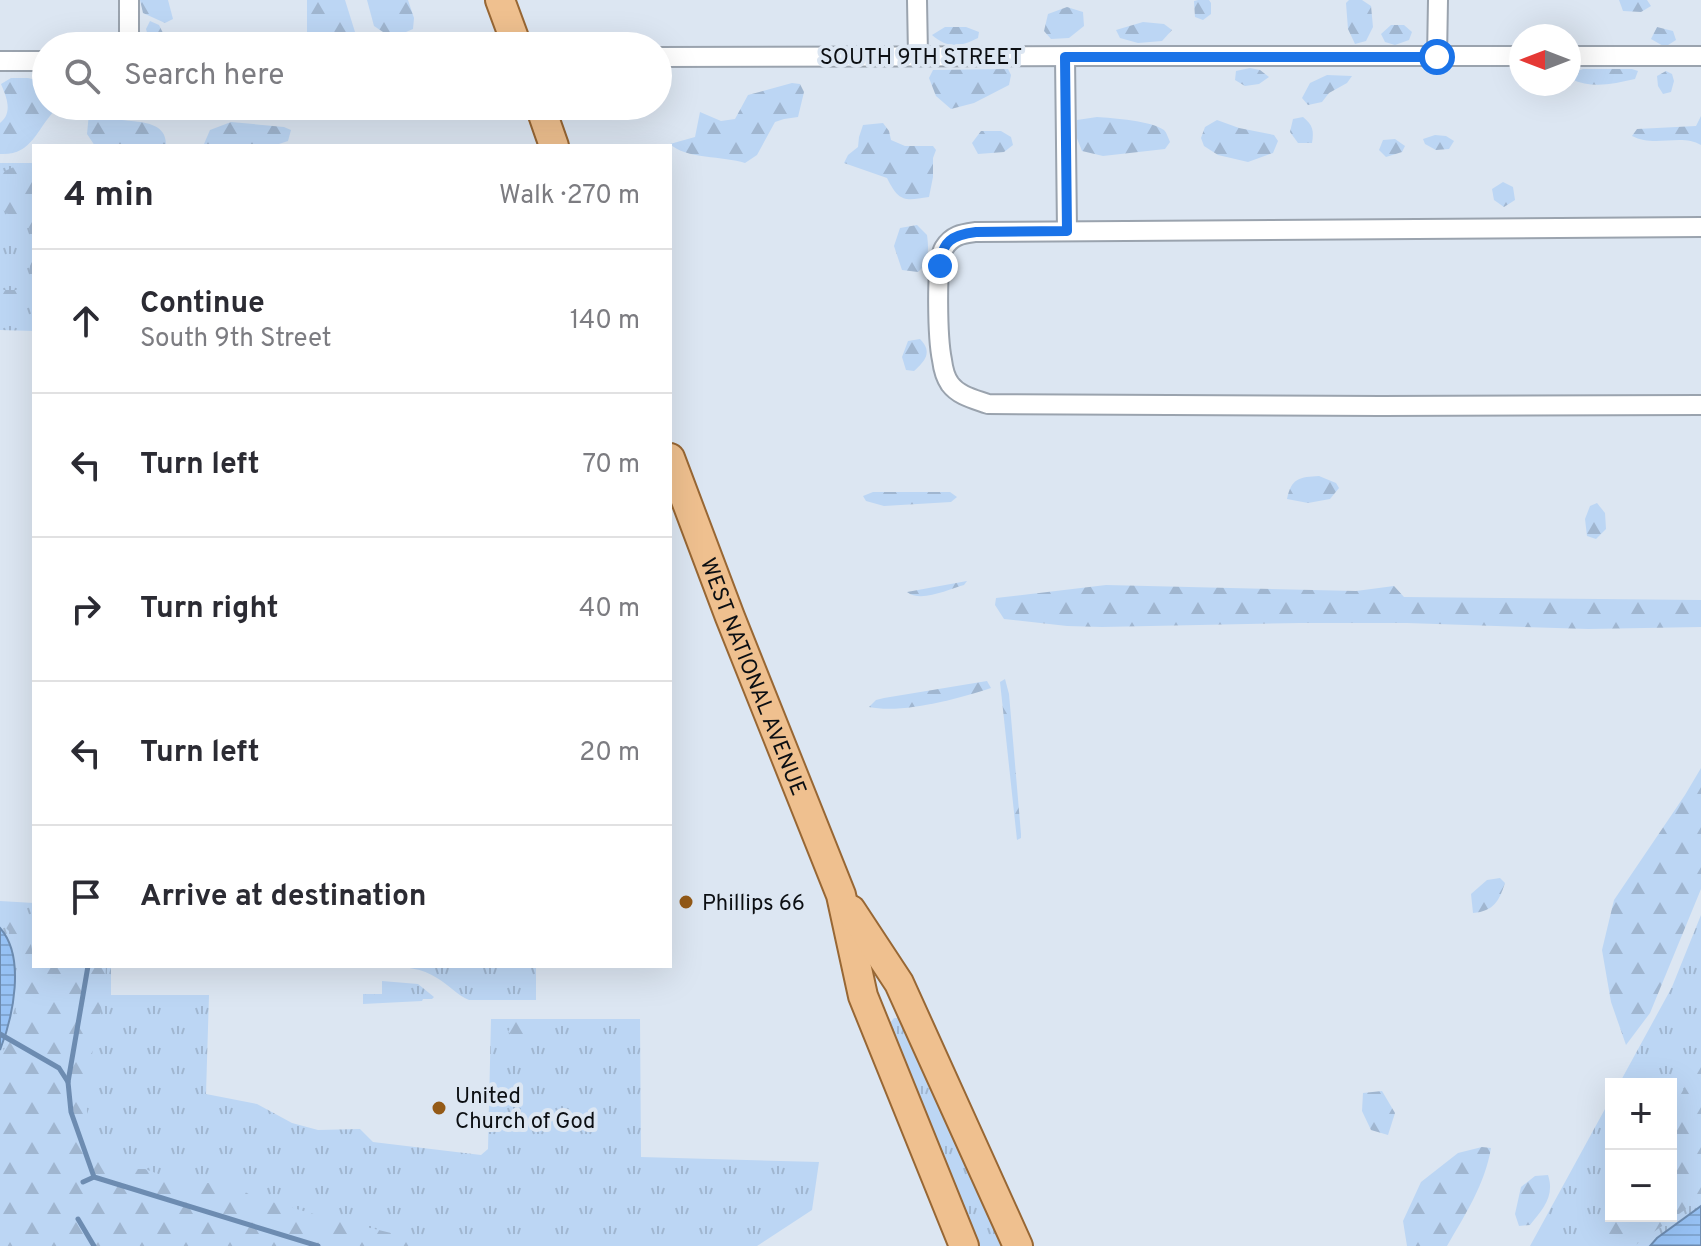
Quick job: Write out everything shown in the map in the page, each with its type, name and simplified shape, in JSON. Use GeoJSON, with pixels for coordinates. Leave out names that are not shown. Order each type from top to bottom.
{"type":"FeatureCollection","features":[{"type":"Feature","properties":{"kind":"main road"},"geometry":{"type":"LineString","coordinates":[[500,0],[512,32]]}},
{"type":"Feature","properties":{"kind":"main road"},"geometry":{"type":"LineString","coordinates":[[545,120],[553,144]]}},
{"type":"Feature","properties":{"kind":"main road","name":"WEST NATIONAL AVENUE"},"geometry":{"type":"LineString","coordinates":[[672,463],[841,895],[863,996],[964,1246]]}},
{"type":"Feature","properties":{"kind":"main road","name":"WEST NATIONAL AVENUE"},"geometry":{"type":"LineString","coordinates":[[841,895],[899,983],[1018,1246]]}},
{"type":"Feature","properties":{"kind":"street"},"geometry":{"type":"LineString","coordinates":[[129,0],[129,32]]}},
{"type":"Feature","properties":{"kind":"street"},"geometry":{"type":"LineString","coordinates":[[917,0],[918,55]]}},
{"type":"Feature","properties":{"kind":"street"},"geometry":{"type":"LineString","coordinates":[[1437,57],[1438,0]]}},
{"type":"Feature","properties":{"kind":"street","name":"SOUTH 9TH STREET"},"geometry":{"type":"LineString","coordinates":[[672,57],[1509,56]]}},
{"type":"Feature","properties":{"kind":"street"},"geometry":{"type":"LineString","coordinates":[[1581,56],[1701,56]]}},
{"type":"Feature","properties":{"kind":"street"},"geometry":{"type":"LineString","coordinates":[[1065,57],[1067,231]]}},
{"type":"Feature","properties":{"kind":"street"},"geometry":{"type":"LineString","coordinates":[[0,61],[32,61]]}},
{"type":"Feature","properties":{"kind":"street"},"geometry":{"type":"LineString","coordinates":[[1701,227],[976,232],[952,238],[941,255],[940,266],[941,357],[945,373],[961,395],[988,404],[1701,405]]}},
{"type":"Feature","properties":{"kind":"green space"},"geometry":{"type":"Polygon","coordinates":[[[140,0],[168,0],[173,19],[165,23],[143,13],[140,0]]]}},
{"type":"Feature","properties":{"kind":"green space"},"geometry":{"type":"Polygon","coordinates":[[[307,0],[345,0],[355,32],[307,32],[307,0]]]}},
{"type":"Feature","properties":{"kind":"green space"},"geometry":{"type":"Polygon","coordinates":[[[367,0],[408,0],[414,18],[413,29],[383,32],[374,26],[367,0]]]}},
{"type":"Feature","properties":{"kind":"green space"},"geometry":{"type":"Polygon","coordinates":[[[1209,0],[1211,3],[1211,14],[1203,20],[1195,17],[1194,1],[1209,0]]]}},
{"type":"Feature","properties":{"kind":"green space"},"geometry":{"type":"Polygon","coordinates":[[[1362,0],[1371,6],[1373,27],[1366,41],[1355,44],[1348,29],[1346,3],[1362,0]]]}},
{"type":"Feature","properties":{"kind":"green space"},"geometry":{"type":"Polygon","coordinates":[[[1619,0],[1647,0],[1651,6],[1641,12],[1623,11],[1619,0]]]}},
{"type":"Feature","properties":{"kind":"green space"},"geometry":{"type":"Polygon","coordinates":[[[1067,7],[1083,12],[1084,26],[1069,38],[1051,39],[1044,31],[1048,14],[1067,7]]]}},
{"type":"Feature","properties":{"kind":"green space"},"geometry":{"type":"Polygon","coordinates":[[[150,21],[159,25],[162,32],[147,32],[150,21]]]}},
{"type":"Feature","properties":{"kind":"green space"},"geometry":{"type":"Polygon","coordinates":[[[1143,22],[1164,24],[1172,30],[1162,41],[1138,43],[1120,38],[1116,30],[1143,22]]]}},
{"type":"Feature","properties":{"kind":"green space"},"geometry":{"type":"Polygon","coordinates":[[[1391,25],[1404,25],[1412,32],[1409,40],[1395,45],[1385,42],[1381,34],[1391,25]]]}},
{"type":"Feature","properties":{"kind":"green space"},"geometry":{"type":"Polygon","coordinates":[[[945,27],[966,27],[979,32],[978,38],[960,45],[949,44],[932,35],[945,27]]]}},
{"type":"Feature","properties":{"kind":"green space"},"geometry":{"type":"Polygon","coordinates":[[[1657,27],[1673,31],[1676,40],[1665,47],[1651,39],[1657,27]]]}},
{"type":"Feature","properties":{"kind":"green space"},"geometry":{"type":"Polygon","coordinates":[[[1250,68],[1260,70],[1269,77],[1259,84],[1245,86],[1235,80],[1236,71],[1250,68]]]}},
{"type":"Feature","properties":{"kind":"green space"},"geometry":{"type":"Polygon","coordinates":[[[1008,69],[1011,75],[1009,85],[974,103],[951,109],[936,96],[929,78],[933,70],[1008,69]]]}},
{"type":"Feature","properties":{"kind":"green space"},"geometry":{"type":"Polygon","coordinates":[[[1581,70],[1638,71],[1635,79],[1595,85],[1581,82],[1581,70]]]}},
{"type":"Feature","properties":{"kind":"green space"},"geometry":{"type":"Polygon","coordinates":[[[1666,71],[1672,74],[1674,81],[1671,92],[1663,94],[1657,76],[1666,71]]]}},
{"type":"Feature","properties":{"kind":"green space"},"geometry":{"type":"Polygon","coordinates":[[[1327,75],[1352,76],[1322,102],[1308,105],[1302,98],[1310,83],[1327,75]]]}},
{"type":"Feature","properties":{"kind":"green space"},"geometry":{"type":"Polygon","coordinates":[[[11,78],[32,79],[32,120],[47,120],[26,147],[10,154],[0,154],[0,123],[8,110],[1,84],[11,78]]]}},
{"type":"Feature","properties":{"kind":"green space"},"geometry":{"type":"Polygon","coordinates":[[[792,83],[800,84],[804,92],[798,117],[775,122],[757,155],[745,163],[695,155],[670,144],[695,137],[700,112],[721,121],[735,119],[748,95],[792,83]]]}},
{"type":"Feature","properties":{"kind":"green space"},"geometry":{"type":"Polygon","coordinates":[[[1701,116],[1701,145],[1685,140],[1650,141],[1632,136],[1637,129],[1696,126],[1701,116]]]}},
{"type":"Feature","properties":{"kind":"green space"},"geometry":{"type":"Polygon","coordinates":[[[1097,117],[1151,124],[1165,131],[1170,142],[1165,149],[1103,156],[1082,151],[1076,136],[1077,120],[1097,117]]]}},
{"type":"Feature","properties":{"kind":"green space"},"geometry":{"type":"Polygon","coordinates":[[[1303,117],[1312,128],[1312,143],[1298,143],[1290,132],[1293,119],[1303,117]]]}},
{"type":"Feature","properties":{"kind":"green space"},"geometry":{"type":"Polygon","coordinates":[[[88,120],[138,122],[158,128],[166,144],[94,144],[87,134],[88,120]]]}},
{"type":"Feature","properties":{"kind":"green space"},"geometry":{"type":"Polygon","coordinates":[[[1217,120],[1274,135],[1278,141],[1273,153],[1248,162],[1218,155],[1204,146],[1201,138],[1205,127],[1217,120]]]}},
{"type":"Feature","properties":{"kind":"green space"},"geometry":{"type":"Polygon","coordinates":[[[231,122],[291,130],[288,141],[279,144],[204,144],[210,130],[231,122]]]}},
{"type":"Feature","properties":{"kind":"green space"},"geometry":{"type":"Polygon","coordinates":[[[883,123],[891,140],[905,146],[933,146],[936,150],[929,197],[903,198],[895,192],[887,178],[844,163],[858,147],[863,125],[883,123]]]}},
{"type":"Feature","properties":{"kind":"green space"},"geometry":{"type":"Polygon","coordinates":[[[981,131],[1001,131],[1011,137],[1013,145],[1004,152],[978,154],[972,143],[981,131]]]}},
{"type":"Feature","properties":{"kind":"green space"},"geometry":{"type":"Polygon","coordinates":[[[1435,135],[1454,141],[1449,149],[1436,150],[1425,144],[1423,139],[1435,135]]]}},
{"type":"Feature","properties":{"kind":"green space"},"geometry":{"type":"Polygon","coordinates":[[[1395,139],[1405,146],[1402,152],[1386,157],[1379,150],[1383,140],[1395,139]]]}},
{"type":"Feature","properties":{"kind":"green space"},"geometry":{"type":"Polygon","coordinates":[[[0,163],[32,163],[32,331],[0,330],[0,163]]]}},
{"type":"Feature","properties":{"kind":"green space"},"geometry":{"type":"Polygon","coordinates":[[[14,167],[30,170],[32,174],[32,244],[29,227],[0,207],[0,173],[14,167]]]}},
{"type":"Feature","properties":{"kind":"green space"},"geometry":{"type":"Polygon","coordinates":[[[1503,182],[1513,187],[1515,200],[1504,207],[1494,200],[1492,189],[1503,182]]]}},
{"type":"Feature","properties":{"kind":"green space"},"geometry":{"type":"Polygon","coordinates":[[[917,225],[927,235],[926,260],[918,272],[902,270],[894,246],[900,228],[917,225]]]}},
{"type":"Feature","properties":{"kind":"green space"},"geometry":{"type":"Polygon","coordinates":[[[0,290],[21,290],[31,296],[0,300],[0,290]]]}},
{"type":"Feature","properties":{"kind":"green space"},"geometry":{"type":"Polygon","coordinates":[[[920,339],[926,348],[926,356],[914,371],[906,370],[902,357],[908,341],[920,339]]]}},
{"type":"Feature","properties":{"kind":"green space"},"geometry":{"type":"Polygon","coordinates":[[[1319,476],[1336,483],[1339,488],[1330,499],[1308,503],[1287,499],[1297,480],[1319,476]]]}},
{"type":"Feature","properties":{"kind":"green space"},"geometry":{"type":"Polygon","coordinates":[[[873,492],[950,492],[957,497],[951,502],[884,506],[866,501],[863,496],[873,492]]]}},
{"type":"Feature","properties":{"kind":"green space"},"geometry":{"type":"Polygon","coordinates":[[[1597,503],[1605,513],[1606,529],[1596,539],[1587,536],[1585,519],[1590,506],[1597,503]]]}},
{"type":"Feature","properties":{"kind":"green space"},"geometry":{"type":"Polygon","coordinates":[[[967,581],[964,585],[927,596],[907,592],[967,581]]]}},
{"type":"Feature","properties":{"kind":"green space"},"geometry":{"type":"Polygon","coordinates":[[[1106,585],[1356,591],[1394,586],[1404,597],[1701,600],[1701,627],[1588,629],[1407,623],[1067,626],[1004,619],[995,605],[996,598],[1106,585]]]}},
{"type":"Feature","properties":{"kind":"green space"},"geometry":{"type":"Polygon","coordinates":[[[1005,679],[1009,694],[1021,834],[1017,840],[1000,682],[1005,679]]]}},
{"type":"Feature","properties":{"kind":"green space"},"geometry":{"type":"Polygon","coordinates":[[[987,681],[991,688],[947,701],[897,709],[869,707],[876,700],[884,698],[987,681]]]}},
{"type":"Feature","properties":{"kind":"green space"},"geometry":{"type":"Polygon","coordinates":[[[1701,768],[1701,889],[1650,1013],[1626,1045],[1611,1002],[1602,950],[1614,900],[1701,768]]]}},
{"type":"Feature","properties":{"kind":"green space"},"geometry":{"type":"Polygon","coordinates":[[[1500,878],[1505,883],[1495,904],[1473,913],[1471,894],[1487,880],[1500,878]]]}},
{"type":"Feature","properties":{"kind":"green space"},"geometry":{"type":"Polygon","coordinates":[[[0,901],[32,903],[32,968],[111,968],[111,995],[209,995],[206,1094],[257,1104],[292,1123],[318,1130],[360,1129],[373,1142],[481,1155],[488,1149],[491,1019],[640,1019],[641,1157],[819,1162],[812,1210],[757,1246],[0,1246],[0,901]]]}},
{"type":"Feature","properties":{"kind":"green space"},"geometry":{"type":"Polygon","coordinates":[[[0,909],[18,915],[31,945],[32,968],[106,968],[90,1064],[87,1103],[89,1128],[98,1159],[120,1169],[145,1169],[172,1179],[230,1183],[252,1196],[391,1233],[435,1239],[439,1246],[0,1246],[0,1062],[15,1017],[19,972],[10,932],[0,922],[0,909]]]}},
{"type":"Feature","properties":{"kind":"green space"},"geometry":{"type":"Polygon","coordinates":[[[1701,915],[1701,1206],[1650,1246],[1530,1246],[1605,1109],[1605,1222],[1677,1222],[1677,1078],[1622,1078],[1672,987],[1701,915]]]}},
{"type":"Feature","properties":{"kind":"green space"},"geometry":{"type":"Polygon","coordinates":[[[407,968],[536,968],[536,1000],[469,1000],[425,972],[407,968]]]}},
{"type":"Feature","properties":{"kind":"green space"},"geometry":{"type":"Polygon","coordinates":[[[382,981],[418,984],[434,997],[422,1001],[363,1004],[363,994],[382,994],[382,981]]]}},
{"type":"Feature","properties":{"kind":"green space"},"geometry":{"type":"Polygon","coordinates":[[[894,1018],[901,1021],[1004,1246],[977,1246],[889,1029],[894,1018]]]}},
{"type":"Feature","properties":{"kind":"green space"},"geometry":{"type":"Polygon","coordinates":[[[526,1020],[536,1028],[534,1032],[518,1038],[508,1032],[514,1021],[526,1020]]]}},
{"type":"Feature","properties":{"kind":"green space"},"geometry":{"type":"Polygon","coordinates":[[[1701,1056],[1701,1196],[1677,1215],[1677,1150],[1677,1102],[1701,1056]]]}},
{"type":"Feature","properties":{"kind":"green space"},"geometry":{"type":"Polygon","coordinates":[[[1382,1091],[1395,1113],[1388,1135],[1371,1130],[1362,1111],[1363,1093],[1382,1091]]]}},
{"type":"Feature","properties":{"kind":"green space"},"geometry":{"type":"Polygon","coordinates":[[[1491,1148],[1484,1174],[1474,1199],[1447,1246],[1407,1246],[1403,1221],[1421,1182],[1458,1153],[1491,1148]]]}},
{"type":"Feature","properties":{"kind":"green space"},"geometry":{"type":"Polygon","coordinates":[[[1548,1175],[1549,1196],[1543,1208],[1530,1225],[1519,1226],[1515,1214],[1521,1187],[1535,1176],[1548,1175]]]}},
{"type":"Feature","properties":{"kind":"green space"},"geometry":{"type":"Polygon","coordinates":[[[1611,1222],[1668,1222],[1634,1246],[1598,1246],[1611,1222]]]}},
{"type":"Feature","properties":{"kind":"water"},"geometry":{"type":"Polygon","coordinates":[[[0,928],[13,955],[15,988],[0,1050],[0,928]]]}},
{"type":"Feature","properties":{"kind":"water"},"geometry":{"type":"Polygon","coordinates":[[[1701,1206],[1701,1246],[1650,1246],[1657,1238],[1701,1206]]]}},
{"type":"Feature","properties":{"kind":"waterway"},"geometry":{"type":"LineString","coordinates":[[68,1082],[88,968]]}},
{"type":"Feature","properties":{"kind":"waterway"},"geometry":{"type":"LineString","coordinates":[[0,1034],[59,1068],[68,1082],[71,1112],[94,1177]]}},
{"type":"Feature","properties":{"kind":"waterway"},"geometry":{"type":"LineString","coordinates":[[83,1182],[94,1177],[318,1246]]}},
{"type":"Feature","properties":{"kind":"waterway"},"geometry":{"type":"LineString","coordinates":[[78,1219],[94,1246]]}},
{"type":"Feature","properties":{"kind":"place","name":"Phillips 66"},"geometry":{"type":"Point","coordinates":[686,902]}},
{"type":"Feature","properties":{"kind":"place","name":"United Church of God"},"geometry":{"type":"Point","coordinates":[439,1108]}},
{"type":"Feature","properties":{"kind":"route"},"geometry":{"type":"LineString","coordinates":[[940,266],[946,245],[962,234],[1067,231],[1065,57],[1437,57]]}}]}
